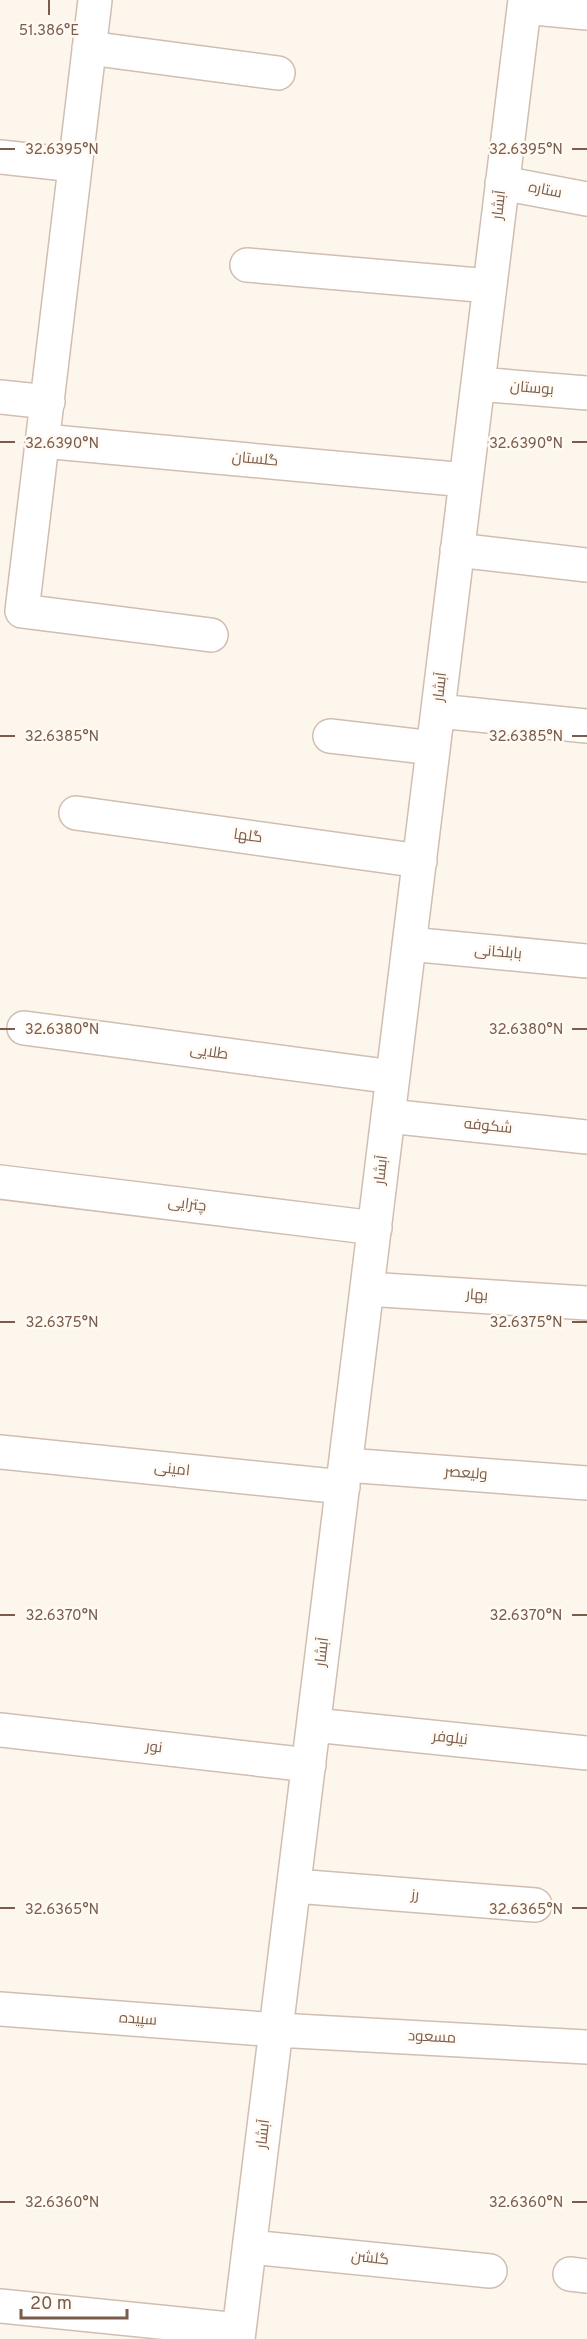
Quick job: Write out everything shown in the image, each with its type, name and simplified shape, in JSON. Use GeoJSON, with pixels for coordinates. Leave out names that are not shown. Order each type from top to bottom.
{"type":"FeatureCollection","features":[{"type":"Feature","properties":{"kind":"street"},"geometry":{"type":"LineString","coordinates":[[95,0],[22,611],[211,635]]}},
{"type":"Feature","properties":{"kind":"street"},"geometry":{"type":"LineString","coordinates":[[524,3],[587,13]]}},
{"type":"Feature","properties":{"kind":"street","name":"آبشار"},"geometry":{"type":"LineString","coordinates":[[239,2335],[524,3]]}},
{"type":"Feature","properties":{"kind":"street"},"geometry":{"type":"LineString","coordinates":[[89,48],[278,73]]}},
{"type":"Feature","properties":{"kind":"street"},"geometry":{"type":"LineString","coordinates":[[0,157],[75,165]]}},
{"type":"Feature","properties":{"kind":"street","name":"ستاره"},"geometry":{"type":"LineString","coordinates":[[502,183],[587,199]]}},
{"type":"Feature","properties":{"kind":"street"},"geometry":{"type":"LineString","coordinates":[[247,265],[489,286]]}},
{"type":"Feature","properties":{"kind":"street","name":"بوستان"},"geometry":{"type":"LineString","coordinates":[[478,384],[587,393]]}},
{"type":"Feature","properties":{"kind":"street"},"geometry":{"type":"LineString","coordinates":[[0,398],[48,402]]}},
{"type":"Feature","properties":{"kind":"street","name":"گلستان"},"geometry":{"type":"LineString","coordinates":[[44,441],[466,480]]}},
{"type":"Feature","properties":{"kind":"street"},"geometry":{"type":"LineString","coordinates":[[457,550],[587,565]]}},
{"type":"Feature","properties":{"kind":"street"},"geometry":{"type":"LineString","coordinates":[[438,711],[587,726]]}},
{"type":"Feature","properties":{"kind":"street"},"geometry":{"type":"LineString","coordinates":[[330,736],[434,748]]}},
{"type":"Feature","properties":{"kind":"street","name":"گلها"},"geometry":{"type":"LineString","coordinates":[[76,813],[420,861]]}},
{"type":"Feature","properties":{"kind":"street","name":"بابلخانی"},"geometry":{"type":"LineString","coordinates":[[409,944],[587,961]]}},
{"type":"Feature","properties":{"kind":"street","name":"طلایی"},"geometry":{"type":"LineString","coordinates":[[24,1028],[393,1077]]}},
{"type":"Feature","properties":{"kind":"street","name":"شکوفه"},"geometry":{"type":"LineString","coordinates":[[388,1116],[587,1137]]}},
{"type":"Feature","properties":{"kind":"street","name":"چترایی"},"geometry":{"type":"LineString","coordinates":[[0,1182],[375,1228]]}},
{"type":"Feature","properties":{"kind":"street","name":"بهار"},"geometry":{"type":"LineString","coordinates":[[368,1288],[587,1303]]}},
{"type":"Feature","properties":{"kind":"street","name":"امینی"},"geometry":{"type":"LineString","coordinates":[[0,1452],[344,1476]]}},
{"type":"Feature","properties":{"kind":"street","name":"ولیعصر"},"geometry":{"type":"LineString","coordinates":[[344,1476],[587,1483]]}},
{"type":"Feature","properties":{"kind":"street","name":"نیلوفر"},"geometry":{"type":"LineString","coordinates":[[314,1725],[587,1753]]}},
{"type":"Feature","properties":{"kind":"street","name":"نور"},"geometry":{"type":"LineString","coordinates":[[0,1730],[309,1765]]}},
{"type":"Feature","properties":{"kind":"street","name":"رز"},"geometry":{"type":"LineString","coordinates":[[294,1886],[535,1905]]}},
{"type":"Feature","properties":{"kind":"street","name":"سپیده"},"geometry":{"type":"LineString","coordinates":[[0,2009],[277,2030]]}},
{"type":"Feature","properties":{"kind":"street","name":"مسعود"},"geometry":{"type":"LineString","coordinates":[[277,2030],[587,2047]]}},
{"type":"Feature","properties":{"kind":"street","name":"گلشن"},"geometry":{"type":"LineString","coordinates":[[250,2247],[490,2271]]}},
{"type":"Feature","properties":{"kind":"street"},"geometry":{"type":"LineString","coordinates":[[0,2306],[239,2335]]}}]}
